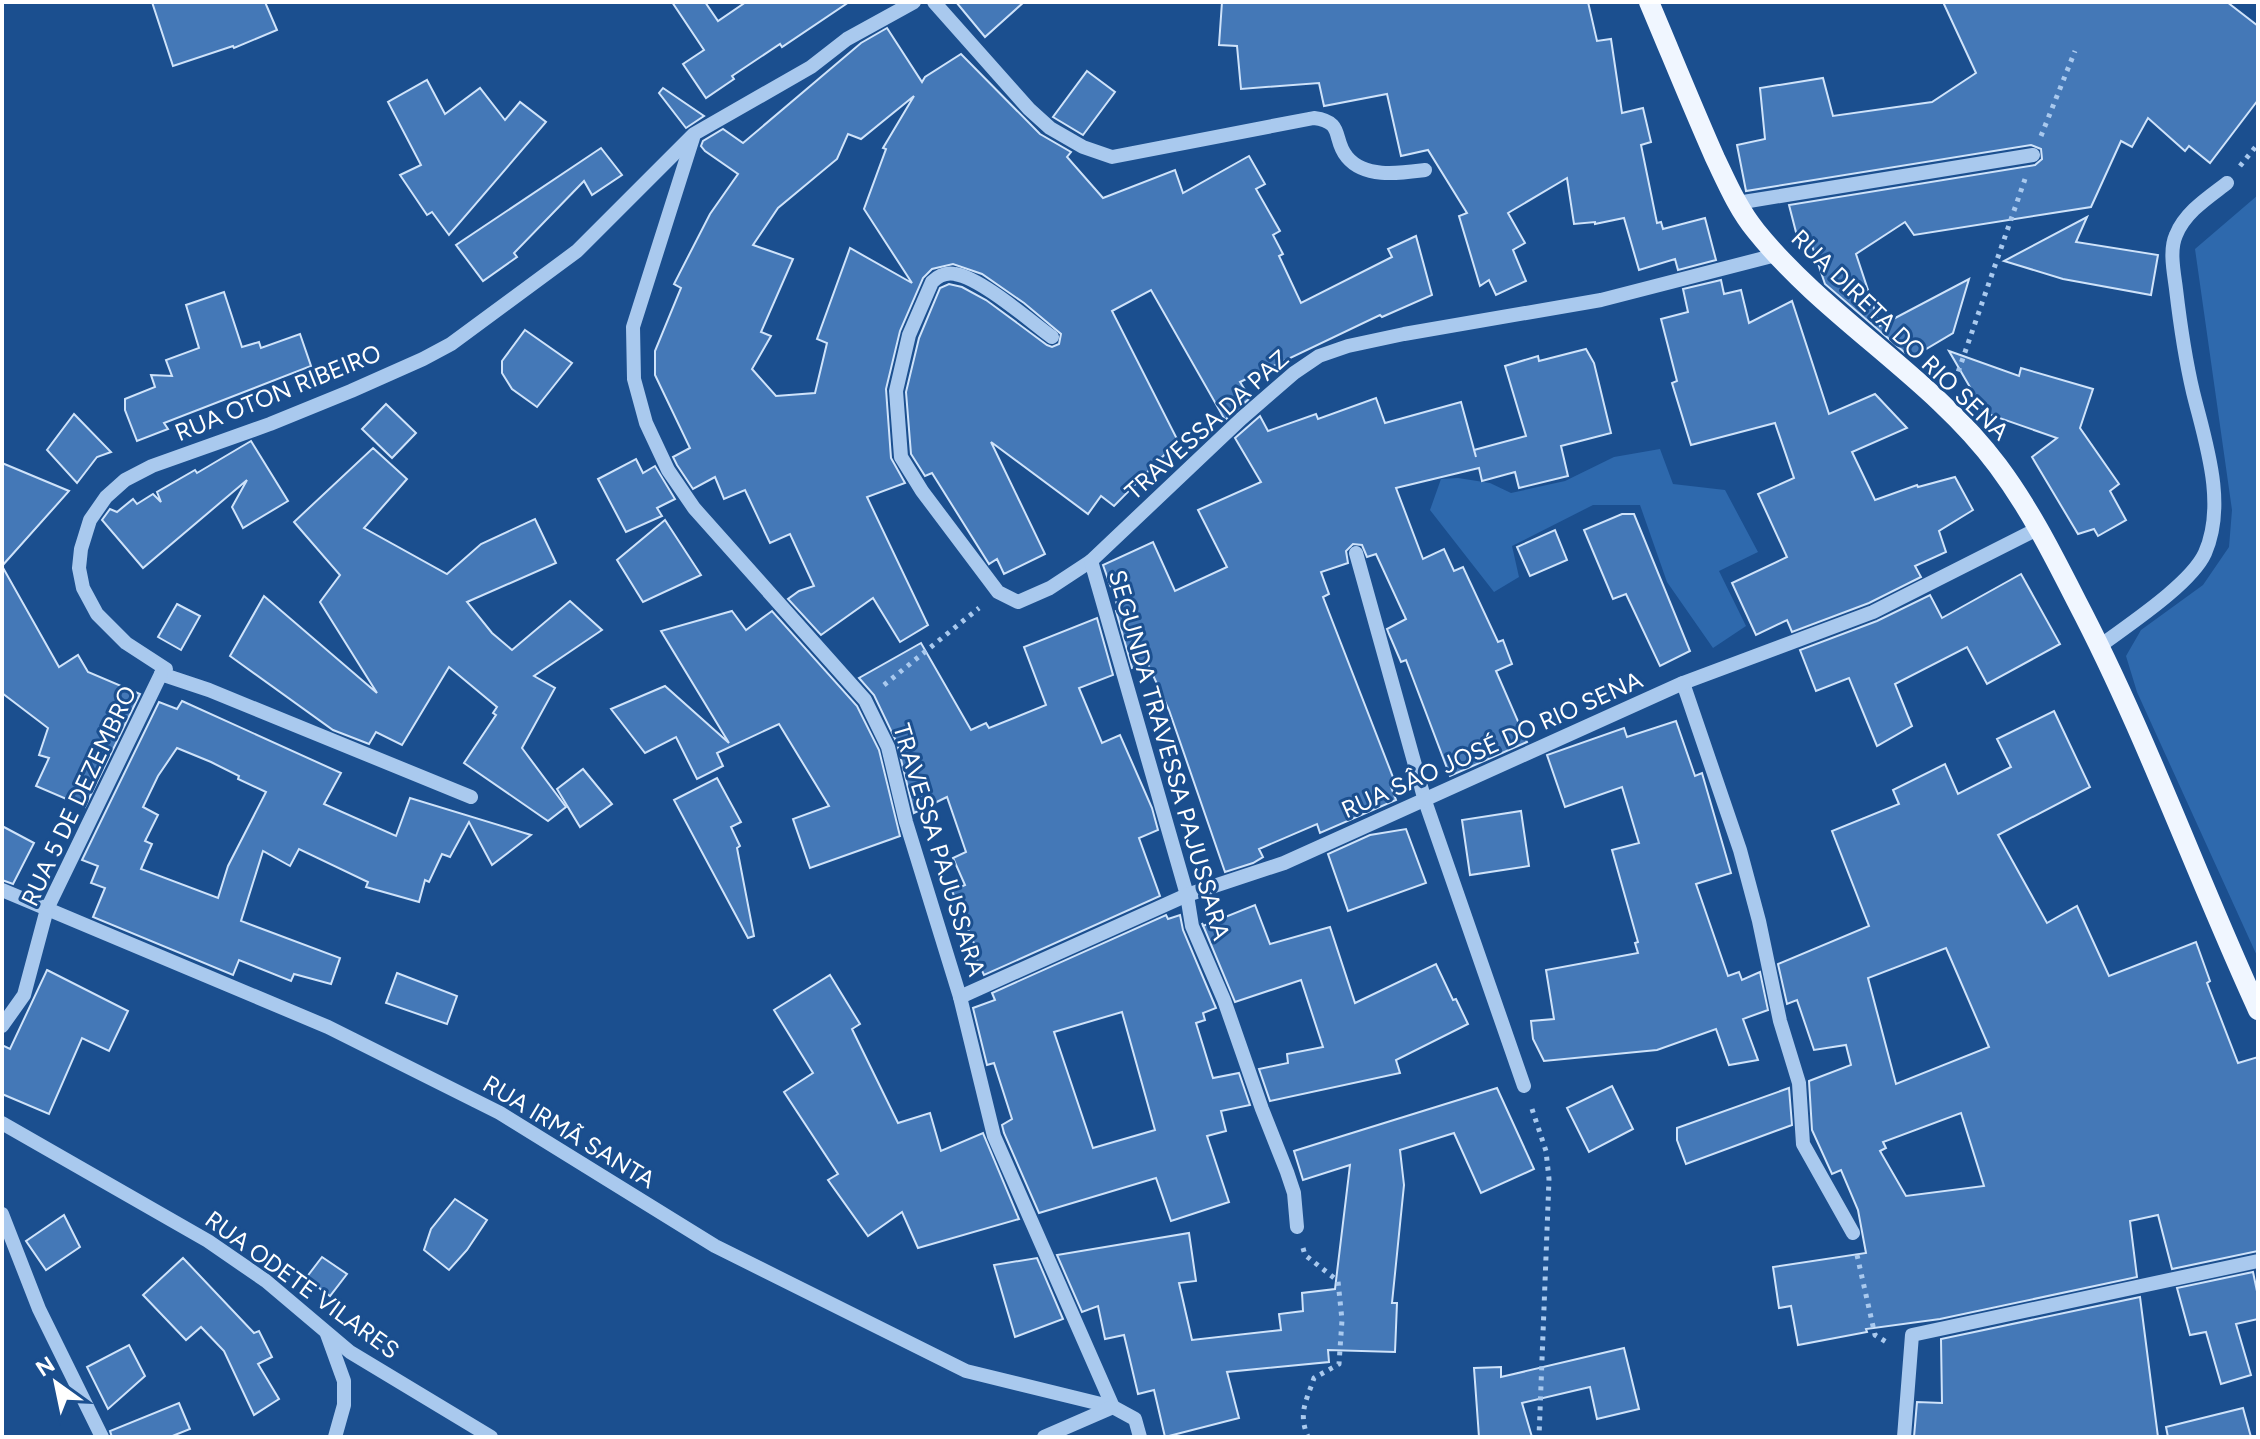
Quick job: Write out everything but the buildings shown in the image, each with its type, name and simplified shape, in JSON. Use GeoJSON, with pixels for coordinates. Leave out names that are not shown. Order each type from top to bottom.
{"type":"FeatureCollection","features":[{"type":"Feature","properties":{"kind":"main road","name":"RUA DIRETA DO RIO SENA"},"geometry":{"type":"LineString","coordinates":[[1649,2],[1737,203],[1776,255],[1972,434],[1998,466],[2039,528],[2100,646],[2258,1010]]}},
{"type":"Feature","properties":{"kind":"street","name":"RUA OTON RIBEIRO"},"geometry":{"type":"LineString","coordinates":[[471,797],[209,690],[161,674],[166,669],[126,643],[97,614],[83,588],[79,568],[90,520],[106,497],[125,480],[152,466],[270,424],[423,359],[451,344],[577,251],[694,134],[811,67],[847,39],[914,2]]}},
{"type":"Feature","properties":{"kind":"street"},"geometry":{"type":"LineString","coordinates":[[934,2],[1029,109],[1050,128],[1083,147],[1112,157],[1314,118],[1328,120],[1334,125],[1348,159],[1361,168],[1376,172],[1425,170]]}},
{"type":"Feature","properties":{"kind":"street","name":"TRAVESSA PAJUSSARA"},"geometry":{"type":"LineString","coordinates":[[694,134],[633,327],[634,379],[646,423],[668,470],[694,508],[865,700],[888,747],[906,822],[960,997],[994,1136],[1113,1407],[1135,1419],[1140,1437]]}},
{"type":"Feature","properties":{"kind":"street"},"geometry":{"type":"LineString","coordinates":[[1737,203],[2033,155]]}},
{"type":"Feature","properties":{"kind":"street"},"geometry":{"type":"LineString","coordinates":[[2100,646],[2188,575],[2204,556],[2212,531],[2212,464],[2192,389],[2173,263],[2175,235],[2195,208],[2227,183]]}},
{"type":"Feature","properties":{"kind":"street","name":"TRAVESSA DA PAZ"},"geometry":{"type":"LineString","coordinates":[[998,592],[1018,602],[1050,588],[1091,561],[1241,419],[1294,373],[1319,356],[1348,346],[1404,334],[1601,300],[1776,255]]}},
{"type":"Feature","properties":{"kind":"street"},"geometry":{"type":"LineString","coordinates":[[998,592],[922,491],[901,457],[896,391],[909,335],[932,282],[938,276],[952,273],[982,286],[1052,337]]}},
{"type":"Feature","properties":{"kind":"street","name":"RUA SÂO JOSÉ DO RIO SENA"},"geometry":{"type":"LineString","coordinates":[[960,997],[1187,895],[1284,863],[1683,683],[1873,612],[2039,528]]}},
{"type":"Feature","properties":{"kind":"street"},"geometry":{"type":"LineString","coordinates":[[1356,553],[1425,801],[1524,1086]]}},
{"type":"Feature","properties":{"kind":"street","name":"SEGUNDA TRAVESSA PAJUSSARA"},"geometry":{"type":"LineString","coordinates":[[1091,561],[1187,895],[1192,926],[1224,1000],[1287,1172],[1294,1193],[1297,1227]]}},
{"type":"Feature","properties":{"kind":"street","name":"RUA 5 DE DEZEMBRO"},"geometry":{"type":"LineString","coordinates":[[2,1026],[24,995],[47,909],[161,674]]}},
{"type":"Feature","properties":{"kind":"street"},"geometry":{"type":"LineString","coordinates":[[1683,683],[1752,892],[1780,1021],[1799,1083],[1803,1144],[1853,1233]]}},
{"type":"Feature","properties":{"kind":"street","name":"RUA IRMÃ SANTA"},"geometry":{"type":"LineString","coordinates":[[2,890],[328,1027],[500,1113],[715,1246],[966,1371],[1113,1407]]}},
{"type":"Feature","properties":{"kind":"street","name":"RUA ODETE VILARES"},"geometry":{"type":"LineString","coordinates":[[2,1123],[208,1241],[266,1281],[350,1352],[491,1437]]}},
{"type":"Feature","properties":{"kind":"street"},"geometry":{"type":"LineString","coordinates":[[2,1214],[39,1309],[102,1437]]}},
{"type":"Feature","properties":{"kind":"street"},"geometry":{"type":"LineString","coordinates":[[1904,1437],[1912,1335],[2258,1261]]}},
{"type":"Feature","properties":{"kind":"street"},"geometry":{"type":"LineString","coordinates":[[326,1333],[344,1381],[344,1405],[335,1437]]}},
{"type":"Feature","properties":{"kind":"street"},"geometry":{"type":"LineString","coordinates":[[1044,1437],[1113,1407]]}},
{"type":"Feature","properties":{"kind":"path"},"geometry":{"type":"LineString","coordinates":[[1945,408],[2033,155],[2075,51]]}},
{"type":"Feature","properties":{"kind":"path"},"geometry":{"type":"LineString","coordinates":[[865,700],[998,592]]}},
{"type":"Feature","properties":{"kind":"path"},"geometry":{"type":"LineString","coordinates":[[1524,1086],[1546,1151],[1549,1179],[1539,1437]]}},
{"type":"Feature","properties":{"kind":"path"},"geometry":{"type":"LineString","coordinates":[[1297,1227],[1305,1255],[1338,1281],[1342,1320],[1339,1364],[1314,1378],[1303,1411],[1301,1420],[1308,1437]]}},
{"type":"Feature","properties":{"kind":"path"},"geometry":{"type":"LineString","coordinates":[[1853,1233],[1875,1335],[1889,1344],[1912,1335]]}},
{"type":"Feature","properties":{"kind":"shaded area"},"geometry":{"type":"Polygon","coordinates":[[[2258,195],[2258,958],[2137,692],[2126,656],[2141,630],[2203,585],[2229,547],[2232,510],[2195,249],[2258,195]]]}},
{"type":"Feature","properties":{"kind":"shaded area"},"geometry":{"type":"Polygon","coordinates":[[[1660,449],[1673,484],[1725,490],[1758,552],[1719,571],[1746,626],[1713,648],[1667,582],[1640,505],[1593,505],[1512,546],[1519,577],[1494,592],[1430,510],[1441,479],[1490,483],[1511,493],[1565,481],[1614,457],[1660,449]]]}}]}
